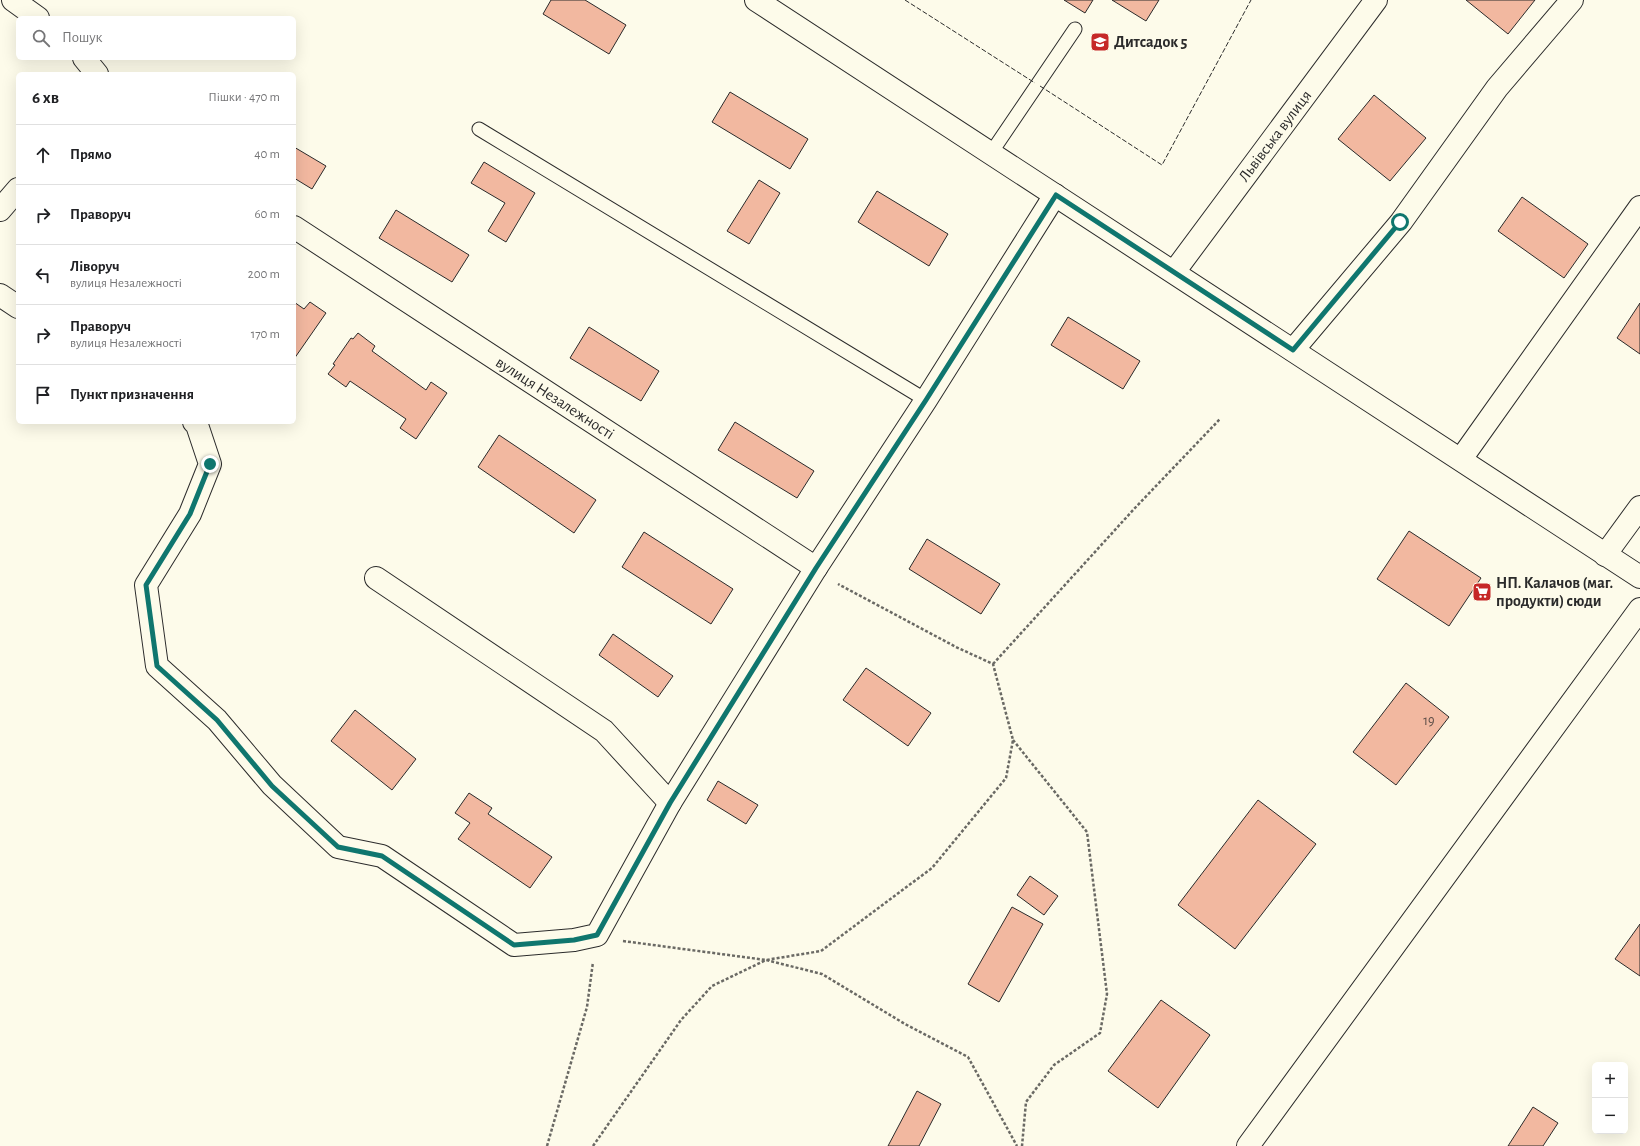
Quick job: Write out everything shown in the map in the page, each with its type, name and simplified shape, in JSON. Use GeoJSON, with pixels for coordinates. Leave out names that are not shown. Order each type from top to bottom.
{"type":"FeatureCollection","features":[{"type":"Feature","properties":{"kind":"street"},"geometry":{"type":"LineString","coordinates":[[13,0],[35,16]]}},
{"type":"Feature","properties":{"kind":"street"},"geometry":{"type":"LineString","coordinates":[[756,0],[1640,577]]}},
{"type":"Feature","properties":{"kind":"street","name":"Львівська вулиця"},"geometry":{"type":"LineString","coordinates":[[1174,272],[1376,0]]}},
{"type":"Feature","properties":{"kind":"street"},"geometry":{"type":"LineString","coordinates":[[1293,350],[1400,222],[1496,88],[1572,0]]}},
{"type":"Feature","properties":{"kind":"street"},"geometry":{"type":"LineString","coordinates":[[86,60],[95,72]]}},
{"type":"Feature","properties":{"kind":"street"},"geometry":{"type":"LineString","coordinates":[[0,210],[16,191]]}},
{"type":"Feature","properties":{"kind":"street"},"geometry":{"type":"LineString","coordinates":[[196,424],[210,464],[190,514],[146,585],[157,666],[217,720],[272,786],[338,847],[382,856],[514,945],[574,940],[597,935],[670,803],[816,568],[926,400],[1056,195]]}},
{"type":"Feature","properties":{"kind":"street"},"geometry":{"type":"LineString","coordinates":[[1461,459],[1640,207]]}},
{"type":"Feature","properties":{"kind":"street","name":"вулиця Незалежності"},"geometry":{"type":"LineString","coordinates":[[296,228],[816,568]]}},
{"type":"Feature","properties":{"kind":"street"},"geometry":{"type":"LineString","coordinates":[[0,295],[16,306]]}},
{"type":"Feature","properties":{"kind":"street"},"geometry":{"type":"LineString","coordinates":[[1606,555],[1640,506]]}},
{"type":"Feature","properties":{"kind":"street"},"geometry":{"type":"LineString","coordinates":[[376,578],[604,731],[670,803]]}},
{"type":"Feature","properties":{"kind":"street"},"geometry":{"type":"LineString","coordinates":[[1248,1146],[1640,608]]}},
{"type":"Feature","properties":{"kind":"lane"},"geometry":{"type":"LineString","coordinates":[[991,153],[1075,29]]}},
{"type":"Feature","properties":{"kind":"lane"},"geometry":{"type":"LineString","coordinates":[[479,129],[926,400]]}},
{"type":"Feature","properties":{"kind":"path"},"geometry":{"type":"LineString","coordinates":[[993,664],[1220,419]]}},
{"type":"Feature","properties":{"kind":"path"},"geometry":{"type":"LineString","coordinates":[[816,568],[843,588],[956,647],[993,664]]}},
{"type":"Feature","properties":{"kind":"path"},"geometry":{"type":"LineString","coordinates":[[993,664],[1013,740],[1087,832],[1107,994],[1100,1033],[1054,1065],[1026,1102],[1022,1146]]}},
{"type":"Feature","properties":{"kind":"path"},"geometry":{"type":"LineString","coordinates":[[593,1146],[681,1020],[712,986],[766,960],[821,951],[932,868],[1006,778],[1013,740]]}},
{"type":"Feature","properties":{"kind":"path"},"geometry":{"type":"LineString","coordinates":[[547,1146],[587,1007],[597,935],[613,939],[766,960],[822,974],[905,1024],[968,1057],[1018,1146]]}},
{"type":"Feature","properties":{"kind":"building"},"geometry":{"type":"Polygon","coordinates":[[[551,0],[585,0],[626,25],[609,54],[543,14],[551,0]]]}},
{"type":"Feature","properties":{"kind":"building"},"geometry":{"type":"Polygon","coordinates":[[[1064,0],[1093,0],[1085,13],[1064,0]]]}},
{"type":"Feature","properties":{"kind":"building"},"geometry":{"type":"Polygon","coordinates":[[[1112,0],[1159,0],[1146,21],[1112,0]]]}},
{"type":"Feature","properties":{"kind":"building"},"geometry":{"type":"Polygon","coordinates":[[[1466,0],[1535,0],[1508,34],[1466,0]]]}},
{"type":"Feature","properties":{"kind":"building"},"geometry":{"type":"Polygon","coordinates":[[[730,92],[808,139],[790,169],[712,122],[730,92]]]}},
{"type":"Feature","properties":{"kind":"building"},"geometry":{"type":"Polygon","coordinates":[[[1374,95],[1426,138],[1390,181],[1338,139],[1374,95]]]}},
{"type":"Feature","properties":{"kind":"building"},"geometry":{"type":"Polygon","coordinates":[[[296,148],[326,166],[312,189],[296,179],[296,148]]]}},
{"type":"Feature","properties":{"kind":"building"},"geometry":{"type":"Polygon","coordinates":[[[484,162],[535,193],[506,242],[488,231],[505,203],[471,183],[484,162]]]}},
{"type":"Feature","properties":{"kind":"building"},"geometry":{"type":"Polygon","coordinates":[[[759,180],[780,193],[749,244],[727,231],[759,180]]]}},
{"type":"Feature","properties":{"kind":"building"},"geometry":{"type":"Polygon","coordinates":[[[877,191],[948,234],[929,266],[858,222],[877,191]]]}},
{"type":"Feature","properties":{"kind":"building"},"geometry":{"type":"Polygon","coordinates":[[[1522,197],[1588,244],[1564,278],[1498,231],[1522,197]]]}},
{"type":"Feature","properties":{"kind":"building"},"geometry":{"type":"Polygon","coordinates":[[[396,210],[469,255],[452,282],[379,238],[396,210]]]}},
{"type":"Feature","properties":{"kind":"building"},"geometry":{"type":"Polygon","coordinates":[[[310,302],[326,313],[296,356],[296,303],[304,309],[310,302]]]}},
{"type":"Feature","properties":{"kind":"building"},"geometry":{"type":"Polygon","coordinates":[[[1640,303],[1640,354],[1617,338],[1640,303]]]}},
{"type":"Feature","properties":{"kind":"building"},"geometry":{"type":"Polygon","coordinates":[[[1068,317],[1140,361],[1123,389],[1051,345],[1068,317]]]}},
{"type":"Feature","properties":{"kind":"building"},"geometry":{"type":"Polygon","coordinates":[[[589,327],[659,371],[641,401],[570,358],[589,327]]]}},
{"type":"Feature","properties":{"kind":"building"},"geometry":{"type":"Polygon","coordinates":[[[358,333],[375,346],[372,351],[426,390],[431,382],[447,393],[416,439],[400,428],[406,419],[350,381],[346,387],[328,374],[351,338],[353,339],[358,333]]]}},
{"type":"Feature","properties":{"kind":"building"},"geometry":{"type":"Polygon","coordinates":[[[735,422],[814,471],[797,498],[718,450],[735,422]]]}},
{"type":"Feature","properties":{"kind":"building"},"geometry":{"type":"Polygon","coordinates":[[[499,435],[596,500],[574,533],[478,467],[499,435]]]}},
{"type":"Feature","properties":{"kind":"building"},"geometry":{"type":"Polygon","coordinates":[[[1409,531],[1481,578],[1449,626],[1377,579],[1409,531]]]}},
{"type":"Feature","properties":{"kind":"building"},"geometry":{"type":"Polygon","coordinates":[[[644,532],[733,589],[711,624],[622,567],[644,532]]]}},
{"type":"Feature","properties":{"kind":"building"},"geometry":{"type":"Polygon","coordinates":[[[927,539],[1000,584],[981,614],[909,569],[927,539]]]}},
{"type":"Feature","properties":{"kind":"building"},"geometry":{"type":"Polygon","coordinates":[[[613,634],[673,676],[658,697],[599,655],[613,634]]]}},
{"type":"Feature","properties":{"kind":"building"},"geometry":{"type":"Polygon","coordinates":[[[866,668],[931,713],[908,746],[843,700],[866,668]]]}},
{"type":"Feature","properties":{"kind":"building"},"geometry":{"type":"Polygon","coordinates":[[[1406,683],[1449,717],[1396,785],[1353,752],[1406,683]]]}},
{"type":"Feature","properties":{"kind":"building"},"geometry":{"type":"Polygon","coordinates":[[[355,710],[416,759],[392,790],[331,741],[355,710]]]}},
{"type":"Feature","properties":{"kind":"building"},"geometry":{"type":"Polygon","coordinates":[[[718,781],[758,805],[746,824],[707,800],[718,781]]]}},
{"type":"Feature","properties":{"kind":"building"},"geometry":{"type":"Polygon","coordinates":[[[469,793],[492,808],[488,814],[552,857],[530,888],[458,839],[470,823],[455,813],[469,793]]]}},
{"type":"Feature","properties":{"kind":"building"},"geometry":{"type":"Polygon","coordinates":[[[1258,800],[1316,844],[1235,949],[1178,905],[1258,800]]]}},
{"type":"Feature","properties":{"kind":"building"},"geometry":{"type":"Polygon","coordinates":[[[1030,876],[1058,896],[1044,915],[1017,895],[1030,876]]]}},
{"type":"Feature","properties":{"kind":"building"},"geometry":{"type":"Polygon","coordinates":[[[1012,907],[1043,924],[999,1002],[968,984],[1012,907]]]}},
{"type":"Feature","properties":{"kind":"building"},"geometry":{"type":"Polygon","coordinates":[[[1640,924],[1640,976],[1615,959],[1640,924]]]}},
{"type":"Feature","properties":{"kind":"building"},"geometry":{"type":"Polygon","coordinates":[[[1161,1000],[1210,1035],[1158,1108],[1108,1071],[1161,1000]]]}},
{"type":"Feature","properties":{"kind":"building"},"geometry":{"type":"Polygon","coordinates":[[[917,1091],[941,1104],[919,1146],[888,1146],[917,1091]]]}},
{"type":"Feature","properties":{"kind":"building"},"geometry":{"type":"Polygon","coordinates":[[[1533,1107],[1558,1123],[1543,1146],[1508,1146],[1533,1107]]]}},
{"type":"Feature","properties":{"kind":"fence"},"geometry":{"type":"LineString","coordinates":[[905,0],[1035,83]]}},
{"type":"Feature","properties":{"kind":"fence"},"geometry":{"type":"LineString","coordinates":[[1040,86],[1162,165],[1251,0]]}},
{"type":"Feature","properties":{"kind":"place","name":"Дитсадок 5"},"geometry":{"type":"Point","coordinates":[1100,42]}},
{"type":"Feature","properties":{"kind":"place","name":"НП. Калачов (маг. продукти) сюди"},"geometry":{"type":"Point","coordinates":[1482,592]}},
{"type":"Feature","properties":{"kind":"route"},"geometry":{"type":"LineString","coordinates":[[210,464],[190,514],[146,585],[157,666],[217,720],[272,786],[338,847],[382,856],[514,945],[574,940],[597,935],[670,803],[816,568],[926,400],[1056,195],[1293,350],[1400,222]]}}]}
